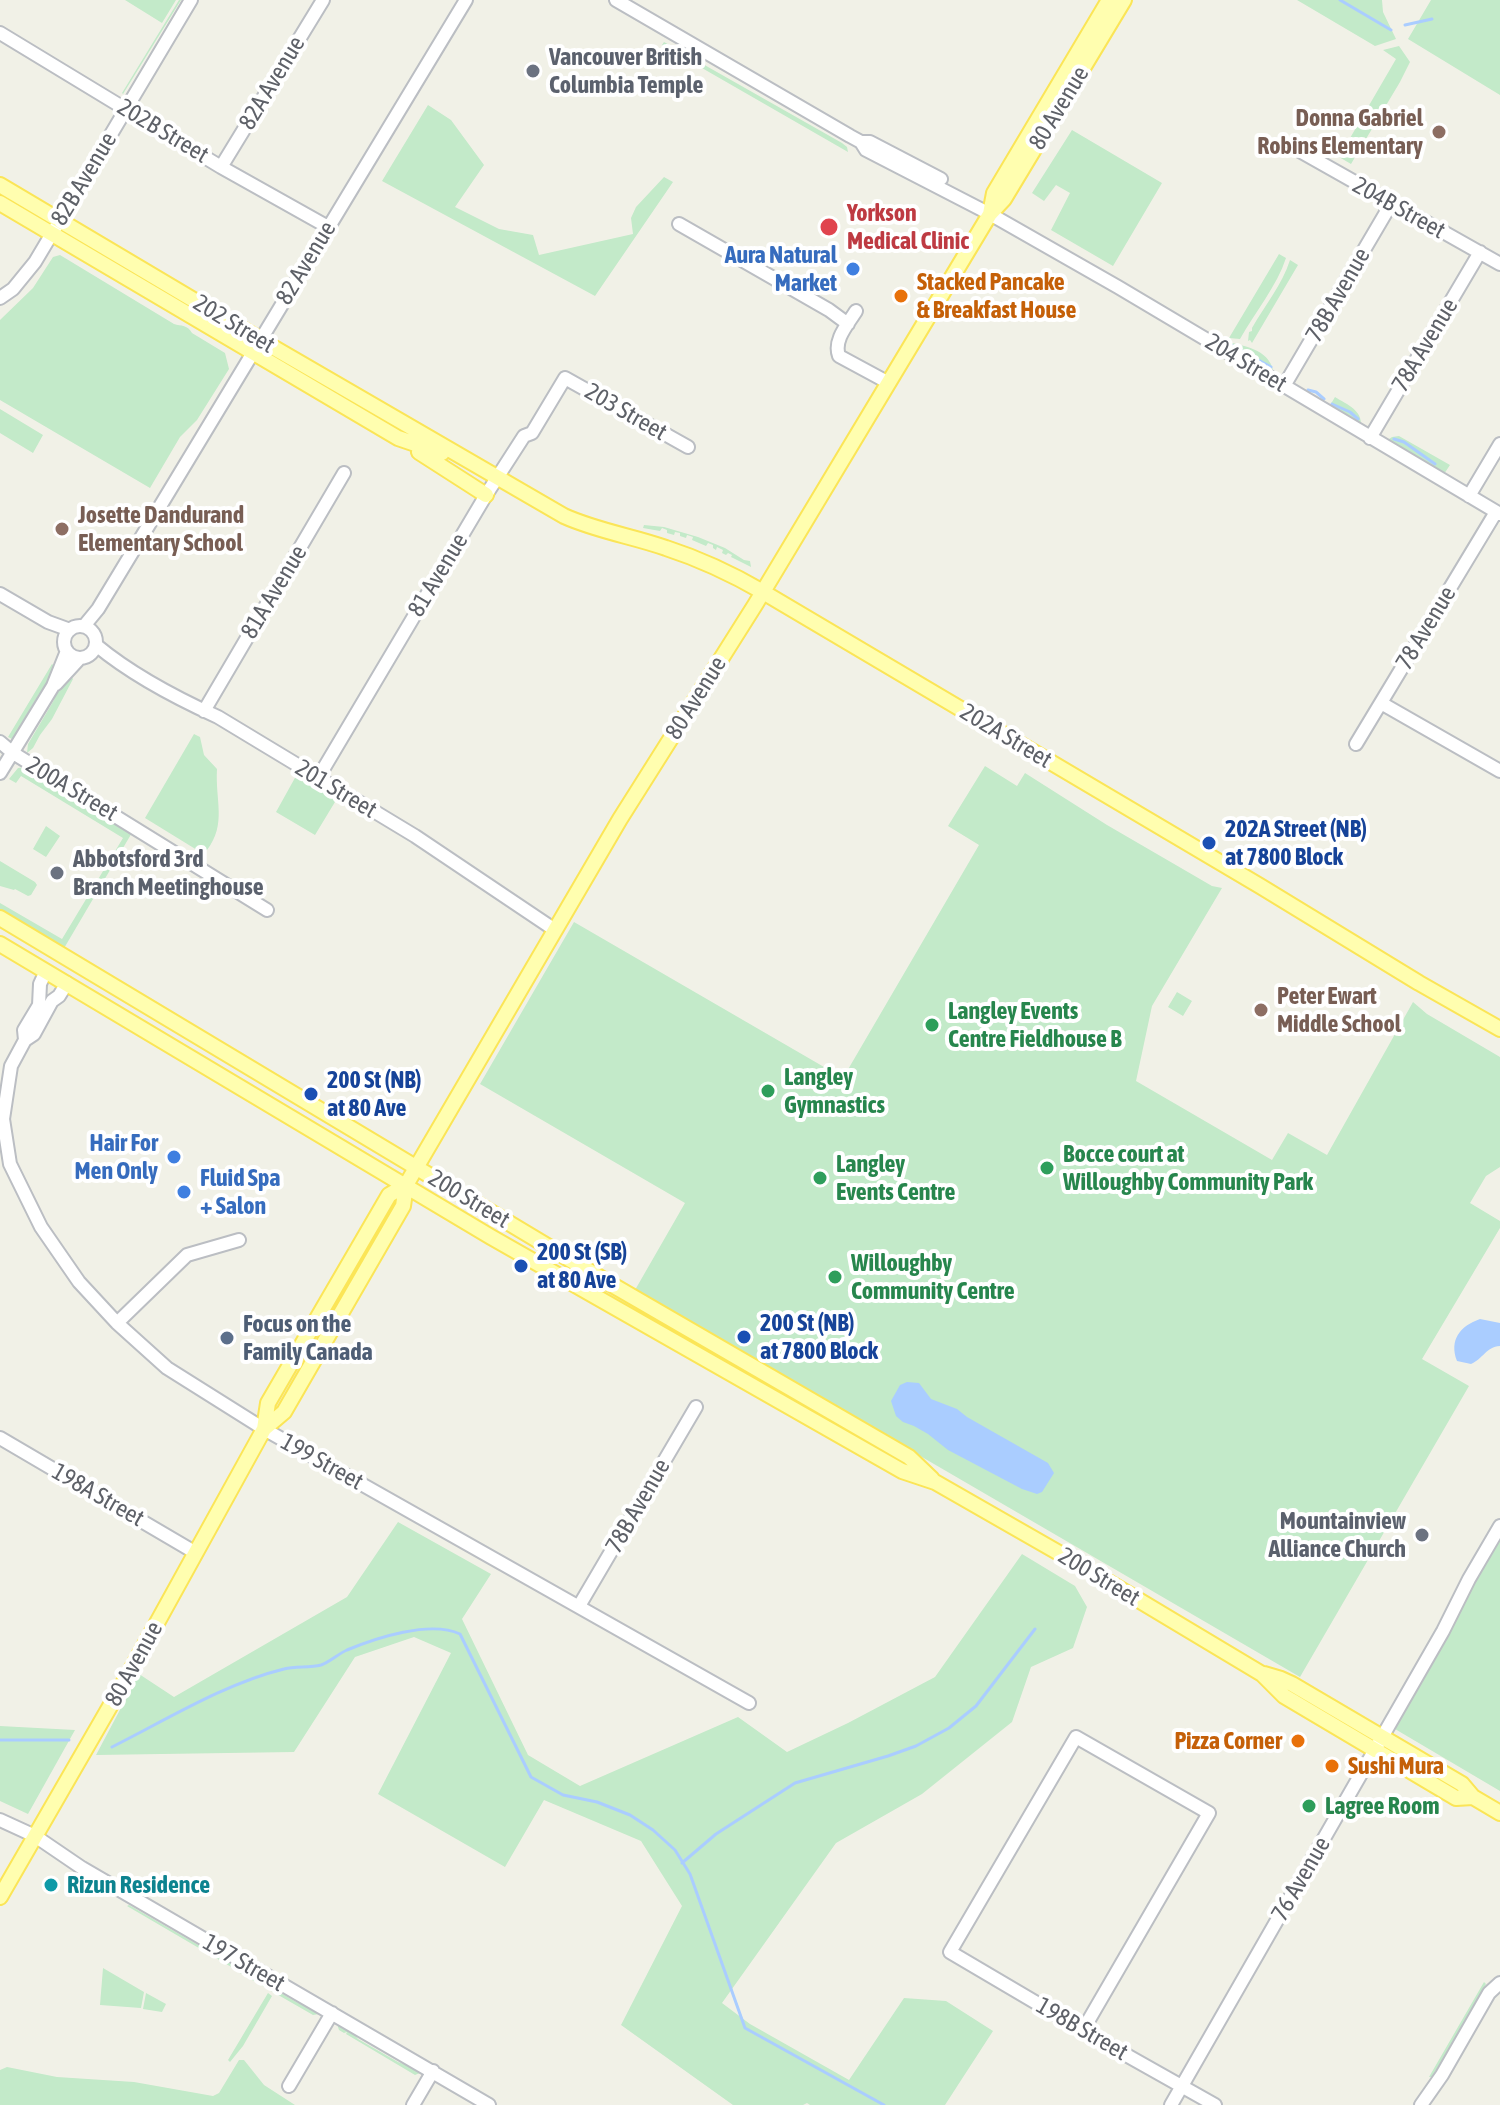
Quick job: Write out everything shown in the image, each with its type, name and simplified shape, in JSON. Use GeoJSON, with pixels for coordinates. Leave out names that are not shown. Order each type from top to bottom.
{"type":"FeatureCollection","features":[{"type":"Feature","properties":{"kind":"main road","name":"80 Avenue"},"geometry":{"type":"LineString","coordinates":[[990,214],[994,193],[1109,0]]}},
{"type":"Feature","properties":{"kind":"main road","name":"80 Avenue"},"geometry":{"type":"LineString","coordinates":[[0,1897],[112,1705],[264,1429],[268,1403],[389,1195],[406,1185],[647,775],[763,592],[990,214],[1004,199],[1124,0]]}},
{"type":"Feature","properties":{"kind":"main road","name":"202 Street"},"geometry":{"type":"LineString","coordinates":[[0,185],[60,220],[398,438],[469,462]]}},
{"type":"Feature","properties":{"kind":"main road","name":"202 Street"},"geometry":{"type":"LineString","coordinates":[[0,203],[497,478]]}},
{"type":"Feature","properties":{"kind":"main road"},"geometry":{"type":"LineString","coordinates":[[398,438],[486,495]]}},
{"type":"Feature","properties":{"kind":"main road","name":"202A Street"},"geometry":{"type":"LineString","coordinates":[[497,478],[580,524],[675,551],[726,572],[763,592],[1500,1029]]}},
{"type":"Feature","properties":{"kind":"main road","name":"200 Street"},"geometry":{"type":"LineString","coordinates":[[0,918],[648,1307],[909,1457],[935,1482]]}},
{"type":"Feature","properties":{"kind":"main road","name":"200 Street"},"geometry":{"type":"LineString","coordinates":[[0,944],[491,1237],[902,1471],[935,1482],[1080,1565],[1262,1674],[1284,1696],[1378,1743],[1456,1798],[1473,1797],[1500,1813]]}},
{"type":"Feature","properties":{"kind":"street","name":"82B Avenue"},"geometry":{"type":"LineString","coordinates":[[0,298],[23,278],[191,0]]}},
{"type":"Feature","properties":{"kind":"street","name":"82A Avenue"},"geometry":{"type":"LineString","coordinates":[[221,167],[323,0]]}},
{"type":"Feature","properties":{"kind":"street","name":"82 Avenue"},"geometry":{"type":"LineString","coordinates":[[88,629],[466,0]]}},
{"type":"Feature","properties":{"kind":"street","name":"204 Street"},"geometry":{"type":"LineString","coordinates":[[616,0],[861,142],[870,142],[977,200],[990,214],[1498,513]]}},
{"type":"Feature","properties":{"kind":"street","name":"202B Street"},"geometry":{"type":"LineString","coordinates":[[0,33],[221,167],[328,227]]}},
{"type":"Feature","properties":{"kind":"street","name":"204B Street"},"geometry":{"type":"LineString","coordinates":[[1298,150],[1500,264]]}},
{"type":"Feature","properties":{"kind":"street","name":"78B Avenue"},"geometry":{"type":"LineString","coordinates":[[1284,386],[1391,204]]}},
{"type":"Feature","properties":{"kind":"street"},"geometry":{"type":"LineString","coordinates":[[679,224],[848,324]]}},
{"type":"Feature","properties":{"kind":"street","name":"78A Avenue"},"geometry":{"type":"LineString","coordinates":[[1370,438],[1480,252]]}},
{"type":"Feature","properties":{"kind":"street"},"geometry":{"type":"LineString","coordinates":[[856,311],[839,338],[836,350],[839,356],[889,383]]}},
{"type":"Feature","properties":{"kind":"street","name":"203 Street"},"geometry":{"type":"LineString","coordinates":[[565,378],[688,447]]}},
{"type":"Feature","properties":{"kind":"street","name":"81 Avenue"},"geometry":{"type":"LineString","coordinates":[[318,778],[486,495],[524,436],[532,433],[565,378]]}},
{"type":"Feature","properties":{"kind":"street"},"geometry":{"type":"LineString","coordinates":[[1469,496],[1500,444]]}},
{"type":"Feature","properties":{"kind":"street","name":"81A Avenue"},"geometry":{"type":"LineString","coordinates":[[204,711],[344,473]]}},
{"type":"Feature","properties":{"kind":"street","name":"78 Avenue"},"geometry":{"type":"LineString","coordinates":[[1356,744],[1498,513]]}},
{"type":"Feature","properties":{"kind":"street"},"geometry":{"type":"LineString","coordinates":[[0,594],[48,622],[67,640],[72,655],[89,652]]}},
{"type":"Feature","properties":{"kind":"street"},"geometry":{"type":"LineString","coordinates":[[0,773],[53,686],[74,627],[88,629],[95,635],[89,652],[53,686]]}},
{"type":"Feature","properties":{"kind":"street","name":"201 Street"},"geometry":{"type":"LineString","coordinates":[[89,652],[110,658],[218,717],[415,836],[555,930]]}},
{"type":"Feature","properties":{"kind":"street"},"geometry":{"type":"LineString","coordinates":[[1381,703],[1500,771]]}},
{"type":"Feature","properties":{"kind":"street","name":"200A Street"},"geometry":{"type":"LineString","coordinates":[[0,742],[267,910]]}},
{"type":"Feature","properties":{"kind":"street"},"geometry":{"type":"LineString","coordinates":[[25,1040],[24,1030],[39,1005],[40,984],[46,971]]}},
{"type":"Feature","properties":{"kind":"street"},"geometry":{"type":"LineString","coordinates":[[1,1119],[11,1066],[25,1040],[34,1034],[52,1001],[67,983]]}},
{"type":"Feature","properties":{"kind":"street","name":"199 Street"},"geometry":{"type":"LineString","coordinates":[[1,1119],[10,1164],[41,1227],[79,1282],[117,1323],[167,1368],[264,1429],[749,1703]]}},
{"type":"Feature","properties":{"kind":"street"},"geometry":{"type":"LineString","coordinates":[[117,1323],[187,1255],[239,1240]]}},
{"type":"Feature","properties":{"kind":"street","name":"78B Avenue"},"geometry":{"type":"LineString","coordinates":[[579,1606],[696,1407]]}},
{"type":"Feature","properties":{"kind":"street","name":"198A Street"},"geometry":{"type":"LineString","coordinates":[[0,1438],[196,1553]]}},
{"type":"Feature","properties":{"kind":"street","name":"76 Avenue"},"geometry":{"type":"LineString","coordinates":[[1171,2105],[1500,1526]]}},
{"type":"Feature","properties":{"kind":"street","name":"198B Street"},"geometry":{"type":"LineString","coordinates":[[1083,2030],[1209,1813],[1076,1737],[950,1952],[1083,2030],[1215,2105]]}},
{"type":"Feature","properties":{"kind":"street","name":"197 Street"},"geometry":{"type":"LineString","coordinates":[[0,1820],[35,1836],[82,1868],[489,2105]]}},
{"type":"Feature","properties":{"kind":"street"},"geometry":{"type":"LineString","coordinates":[[1421,2105],[1489,1993],[1500,1983]]}},
{"type":"Feature","properties":{"kind":"street"},"geometry":{"type":"LineString","coordinates":[[289,2086],[332,2013]]}},
{"type":"Feature","properties":{"kind":"street"},"geometry":{"type":"LineString","coordinates":[[413,2105],[433,2071]]}},
{"type":"Feature","properties":{"kind":"green space"},"geometry":{"type":"Polygon","coordinates":[[[125,0],[176,0],[162,23],[125,0]]]}},
{"type":"Feature","properties":{"kind":"green space"},"geometry":{"type":"Polygon","coordinates":[[[181,0],[123,94],[122,93],[181,0]]]}},
{"type":"Feature","properties":{"kind":"green space"},"geometry":{"type":"Polygon","coordinates":[[[1297,0],[1382,0],[1383,12],[1396,39],[1375,46],[1297,0]]]}},
{"type":"Feature","properties":{"kind":"green space"},"geometry":{"type":"Polygon","coordinates":[[[1431,0],[1500,0],[1500,95],[1408,39],[1431,0]]]}},
{"type":"Feature","properties":{"kind":"green space"},"geometry":{"type":"Polygon","coordinates":[[[664,42],[842,143],[848,152],[662,45],[664,42]]]}},
{"type":"Feature","properties":{"kind":"green space"},"geometry":{"type":"Polygon","coordinates":[[[1399,46],[1410,62],[1351,164],[1339,157],[1396,59],[1383,50],[1399,46]]]}},
{"type":"Feature","properties":{"kind":"green space"},"geometry":{"type":"Polygon","coordinates":[[[428,105],[451,120],[484,165],[455,207],[499,229],[533,235],[539,255],[633,234],[631,218],[636,207],[664,177],[673,182],[595,296],[382,181],[428,105]]]}},
{"type":"Feature","properties":{"kind":"green space"},"geometry":{"type":"Polygon","coordinates":[[[1072,130],[1162,183],[1113,266],[1051,230],[1070,193],[1056,185],[1044,201],[1032,193],[1072,130]]]}},
{"type":"Feature","properties":{"kind":"green space"},"geometry":{"type":"Polygon","coordinates":[[[1279,254],[1286,258],[1271,289],[1240,339],[1229,338],[1279,254]]]}},
{"type":"Feature","properties":{"kind":"green space"},"geometry":{"type":"Polygon","coordinates":[[[60,255],[174,324],[186,327],[225,353],[229,369],[197,420],[180,437],[150,488],[0,400],[0,320],[33,288],[53,257],[60,255]]]}},
{"type":"Feature","properties":{"kind":"green space"},"geometry":{"type":"Polygon","coordinates":[[[1290,260],[1298,265],[1252,343],[1248,341],[1249,332],[1278,286],[1290,260]]]}},
{"type":"Feature","properties":{"kind":"green space"},"geometry":{"type":"Polygon","coordinates":[[[1228,342],[1263,355],[1274,375],[1226,345],[1228,342]]]}},
{"type":"Feature","properties":{"kind":"green space"},"geometry":{"type":"Polygon","coordinates":[[[1335,397],[1357,412],[1361,426],[1329,407],[1335,397]]]}},
{"type":"Feature","properties":{"kind":"green space"},"geometry":{"type":"Polygon","coordinates":[[[0,409],[43,435],[33,453],[0,433],[0,409]]]}},
{"type":"Feature","properties":{"kind":"green space"},"geometry":{"type":"Polygon","coordinates":[[[1399,436],[1450,465],[1444,474],[1386,441],[1399,436]]]}},
{"type":"Feature","properties":{"kind":"green space"},"geometry":{"type":"Polygon","coordinates":[[[644,525],[664,527],[698,537],[750,561],[751,567],[728,553],[722,553],[723,550],[717,547],[716,550],[713,545],[708,543],[706,546],[692,540],[693,537],[667,533],[662,528],[660,531],[643,528],[644,525]]]}},
{"type":"Feature","properties":{"kind":"green space"},"geometry":{"type":"Polygon","coordinates":[[[52,664],[57,668],[46,688],[39,694],[12,739],[8,737],[52,664]]]}},
{"type":"Feature","properties":{"kind":"green space"},"geometry":{"type":"Polygon","coordinates":[[[69,674],[73,679],[52,719],[27,753],[28,744],[69,674]]]}},
{"type":"Feature","properties":{"kind":"green space"},"geometry":{"type":"Polygon","coordinates":[[[194,734],[200,737],[204,755],[217,769],[217,831],[207,850],[197,850],[145,818],[194,734]]]}},
{"type":"Feature","properties":{"kind":"green space"},"geometry":{"type":"Polygon","coordinates":[[[985,766],[1017,786],[1025,773],[1107,825],[1212,886],[1222,888],[1152,1006],[1136,1081],[1272,1160],[1288,1133],[1327,1155],[1413,1002],[1427,1014],[1500,1057],[1500,1167],[1486,1176],[1470,1203],[1500,1221],[1500,1228],[1422,1359],[1469,1386],[1300,1677],[635,1290],[685,1203],[480,1084],[574,922],[843,1078],[979,845],[948,826],[985,766]]]}},
{"type":"Feature","properties":{"kind":"green space"},"geometry":{"type":"Polygon","coordinates":[[[26,767],[133,831],[63,950],[0,913],[0,903],[62,939],[123,838],[21,776],[16,783],[9,779],[18,768],[26,767]]]}},
{"type":"Feature","properties":{"kind":"green space"},"geometry":{"type":"Polygon","coordinates":[[[296,776],[338,797],[315,835],[276,812],[296,776]]]}},
{"type":"Feature","properties":{"kind":"green space"},"geometry":{"type":"Polygon","coordinates":[[[46,826],[60,836],[46,857],[33,849],[46,826]]]}},
{"type":"Feature","properties":{"kind":"green space"},"geometry":{"type":"Polygon","coordinates":[[[0,861],[35,882],[37,885],[31,895],[0,886],[0,861]]]}},
{"type":"Feature","properties":{"kind":"green space"},"geometry":{"type":"Polygon","coordinates":[[[1177,992],[1192,1001],[1183,1016],[1168,1007],[1177,992]]]}},
{"type":"Feature","properties":{"kind":"green space"},"geometry":{"type":"Polygon","coordinates":[[[398,1522],[491,1574],[462,1619],[528,1755],[580,1786],[738,1717],[787,1752],[848,1723],[935,1677],[1022,1554],[1075,1586],[1087,1607],[1073,1648],[1031,1667],[1012,1722],[922,1794],[836,1843],[722,2003],[750,2024],[849,2080],[904,1998],[946,2001],[993,2031],[945,2105],[733,2105],[621,2025],[682,1906],[641,1841],[544,1800],[505,1867],[378,1794],[451,1653],[414,1637],[355,1657],[294,1752],[96,1755],[139,1674],[174,1697],[347,1597],[398,1522]]]}},
{"type":"Feature","properties":{"kind":"green space"},"geometry":{"type":"Polygon","coordinates":[[[1500,1538],[1500,1791],[1395,1729],[1500,1538]]]}},
{"type":"Feature","properties":{"kind":"green space"},"geometry":{"type":"Polygon","coordinates":[[[0,1726],[75,1730],[28,1814],[0,1801],[0,1726]]]}},
{"type":"Feature","properties":{"kind":"green space"},"geometry":{"type":"Polygon","coordinates":[[[127,1906],[233,1965],[233,1968],[127,1906]]]}},
{"type":"Feature","properties":{"kind":"green space"},"geometry":{"type":"Polygon","coordinates":[[[103,1968],[144,1992],[141,2008],[100,2005],[103,1968]]]}},
{"type":"Feature","properties":{"kind":"green space"},"geometry":{"type":"Polygon","coordinates":[[[243,1971],[319,2014],[313,2015],[240,1973],[243,1971]]]}},
{"type":"Feature","properties":{"kind":"green space"},"geometry":{"type":"Polygon","coordinates":[[[1484,1982],[1486,1984],[1432,2077],[1429,2077],[1484,1982]]]}},
{"type":"Feature","properties":{"kind":"green space"},"geometry":{"type":"Polygon","coordinates":[[[146,1993],[166,2004],[162,2012],[143,2009],[146,1993]]]}},
{"type":"Feature","properties":{"kind":"green space"},"geometry":{"type":"Polygon","coordinates":[[[268,1993],[272,1996],[230,2062],[228,2060],[268,1993]]]}},
{"type":"Feature","properties":{"kind":"green space"},"geometry":{"type":"Polygon","coordinates":[[[337,2024],[420,2073],[415,2075],[339,2030],[337,2024]]]}},
{"type":"Feature","properties":{"kind":"green space"},"geometry":{"type":"Polygon","coordinates":[[[239,2060],[244,2060],[264,2085],[295,2105],[0,2105],[0,2070],[7,2067],[57,2077],[134,2082],[213,2096],[219,2093],[239,2060]]]}},
{"type":"Feature","properties":{"kind":"water"},"geometry":{"type":"Polygon","coordinates":[[[1480,1319],[1500,1323],[1500,1346],[1471,1364],[1457,1361],[1455,1340],[1462,1330],[1480,1319]]]}},
{"type":"Feature","properties":{"kind":"water"},"geometry":{"type":"Polygon","coordinates":[[[919,1383],[931,1399],[957,1409],[1048,1463],[1054,1473],[1042,1492],[1037,1494],[1022,1489],[903,1422],[896,1416],[891,1401],[900,1385],[919,1383]]]}},
{"type":"Feature","properties":{"kind":"waterway"},"geometry":{"type":"LineString","coordinates":[[1340,0],[1391,30]]}},
{"type":"Feature","properties":{"kind":"waterway"},"geometry":{"type":"LineString","coordinates":[[1405,25],[1432,19]]}},
{"type":"Feature","properties":{"kind":"waterway"},"geometry":{"type":"LineString","coordinates":[[1231,345],[1271,367]]}},
{"type":"Feature","properties":{"kind":"waterway"},"geometry":{"type":"LineString","coordinates":[[1308,390],[1324,399]]}},
{"type":"Feature","properties":{"kind":"waterway"},"geometry":{"type":"LineString","coordinates":[[1332,404],[1358,419]]}},
{"type":"Feature","properties":{"kind":"waterway"},"geometry":{"type":"LineString","coordinates":[[1394,439],[1404,442],[1435,464]]}},
{"type":"Feature","properties":{"kind":"waterway"},"geometry":{"type":"LineString","coordinates":[[112,1747],[196,1703],[262,1675],[321,1665],[347,1650],[403,1632],[434,1629],[460,1634],[531,1777],[563,1795],[597,1802],[630,1815],[675,1850],[690,1874],[745,2028],[884,2105]]}},
{"type":"Feature","properties":{"kind":"waterway"},"geometry":{"type":"LineString","coordinates":[[682,1863],[716,1834],[795,1783],[888,1756],[916,1746],[949,1728],[976,1706],[1035,1629]]}},
{"type":"Feature","properties":{"kind":"waterway"},"geometry":{"type":"LineString","coordinates":[[0,1740],[69,1740]]}},
{"type":"Feature","properties":{"kind":"place","name":"Vancouver British Columbia Temple"},"geometry":{"type":"Point","coordinates":[533,71]}},
{"type":"Feature","properties":{"kind":"place","name":"Donna Gabriel Robins Elementary"},"geometry":{"type":"Point","coordinates":[1439,132]}},
{"type":"Feature","properties":{"kind":"place","name":"Yorkson Medical Clinic"},"geometry":{"type":"Point","coordinates":[829,227]}},
{"type":"Feature","properties":{"kind":"place","name":"Aura Natural Market"},"geometry":{"type":"Point","coordinates":[853,269]}},
{"type":"Feature","properties":{"kind":"place","name":"Stacked Pancake & Breakfast House"},"geometry":{"type":"Point","coordinates":[901,296]}},
{"type":"Feature","properties":{"kind":"place","name":"Josette Dandurand Elementary School"},"geometry":{"type":"Point","coordinates":[62,529]}},
{"type":"Feature","properties":{"kind":"place","name":"202A Street (NB) at 7800 Block"},"geometry":{"type":"Point","coordinates":[1209,843]}},
{"type":"Feature","properties":{"kind":"place","name":"Abbotsford 3rd Branch Meetinghouse"},"geometry":{"type":"Point","coordinates":[57,873]}},
{"type":"Feature","properties":{"kind":"place","name":"Peter Ewart Middle School"},"geometry":{"type":"Point","coordinates":[1261,1010]}},
{"type":"Feature","properties":{"kind":"place","name":"Langley Events Centre Fieldhouse B"},"geometry":{"type":"Point","coordinates":[932,1025]}},
{"type":"Feature","properties":{"kind":"place","name":"Langley Gymnastics"},"geometry":{"type":"Point","coordinates":[768,1091]}},
{"type":"Feature","properties":{"kind":"place","name":"200 St (NB) at 80 Ave"},"geometry":{"type":"Point","coordinates":[311,1094]}},
{"type":"Feature","properties":{"kind":"place","name":"Hair For Men Only"},"geometry":{"type":"Point","coordinates":[174,1157]}},
{"type":"Feature","properties":{"kind":"place","name":"Bocce court at Willoughby Community Park"},"geometry":{"type":"Point","coordinates":[1047,1168]}},
{"type":"Feature","properties":{"kind":"place","name":"Langley Events Centre"},"geometry":{"type":"Point","coordinates":[820,1178]}},
{"type":"Feature","properties":{"kind":"place","name":"Fluid Spa + Salon"},"geometry":{"type":"Point","coordinates":[184,1192]}},
{"type":"Feature","properties":{"kind":"place","name":"200 St (SB) at 80 Ave"},"geometry":{"type":"Point","coordinates":[521,1266]}},
{"type":"Feature","properties":{"kind":"place","name":"Willoughby Community Centre"},"geometry":{"type":"Point","coordinates":[835,1277]}},
{"type":"Feature","properties":{"kind":"place","name":"200 St (NB) at 7800 Block"},"geometry":{"type":"Point","coordinates":[744,1337]}},
{"type":"Feature","properties":{"kind":"place","name":"Focus on the Family Canada"},"geometry":{"type":"Point","coordinates":[227,1338]}},
{"type":"Feature","properties":{"kind":"place","name":"Mountainview Alliance Church"},"geometry":{"type":"Point","coordinates":[1422,1535]}},
{"type":"Feature","properties":{"kind":"place","name":"Pizza Corner"},"geometry":{"type":"Point","coordinates":[1298,1741]}},
{"type":"Feature","properties":{"kind":"place","name":"Sushi Mura"},"geometry":{"type":"Point","coordinates":[1332,1766]}},
{"type":"Feature","properties":{"kind":"place","name":"Lagree Room"},"geometry":{"type":"Point","coordinates":[1309,1806]}},
{"type":"Feature","properties":{"kind":"place","name":"Rizun Residence"},"geometry":{"type":"Point","coordinates":[51,1885]}}]}
